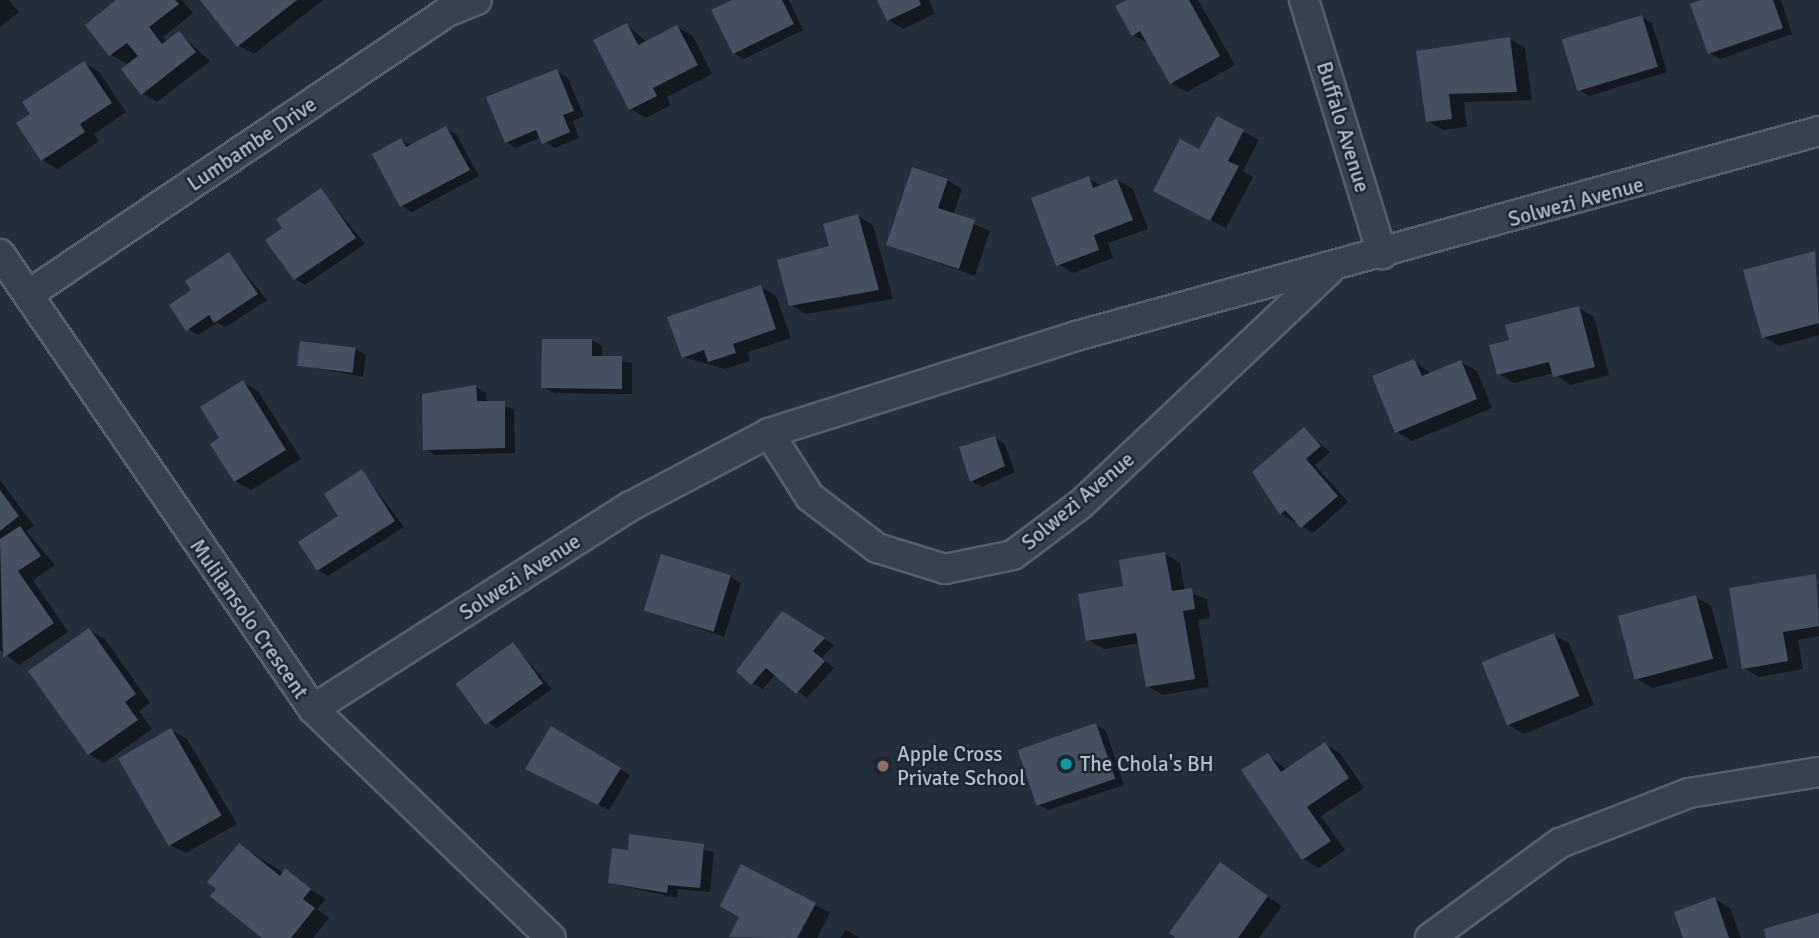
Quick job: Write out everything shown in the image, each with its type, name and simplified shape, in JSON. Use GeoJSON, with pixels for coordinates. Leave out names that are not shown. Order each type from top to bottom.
{"type":"FeatureCollection","features":[{"type":"Feature","properties":{"kind":"street","name":"Lumbambe Drive"},"geometry":{"type":"LineString","coordinates":[[29,294],[443,6],[477,0]]}},
{"type":"Feature","properties":{"kind":"street","name":"Buffalo Avenue"},"geometry":{"type":"LineString","coordinates":[[1304,0],[1382,254]]}},
{"type":"Feature","properties":{"kind":"street","name":"Solwezi Avenue"},"geometry":{"type":"LineString","coordinates":[[313,709],[631,506],[769,433],[1076,336],[1382,254],[1819,131]]}},
{"type":"Feature","properties":{"kind":"street","name":"Mulilansolo Crescent"},"geometry":{"type":"LineString","coordinates":[[0,254],[313,709],[551,938]]}},
{"type":"Feature","properties":{"kind":"street","name":"Solwezi Avenue"},"geometry":{"type":"LineString","coordinates":[[769,433],[810,497],[877,548],[945,569],[1013,555],[1081,504],[1331,268]]}},
{"type":"Feature","properties":{"kind":"street"},"geometry":{"type":"LineString","coordinates":[[1430,938],[1560,843],[1689,793],[1819,772]]}},
{"type":"Feature","properties":{"kind":"building"},"geometry":{"type":"Polygon","coordinates":[[[116,0],[175,0],[179,4],[149,27],[162,44],[179,31],[196,52],[141,95],[121,69],[138,56],[127,43],[109,56],[85,25],[116,0]]]}},
{"type":"Feature","properties":{"kind":"building"},"geometry":{"type":"Polygon","coordinates":[[[200,0],[297,0],[237,47],[200,0]]]}},
{"type":"Feature","properties":{"kind":"building"},"geometry":{"type":"Polygon","coordinates":[[[732,0],[782,0],[794,24],[733,54],[711,10],[732,0]]]}},
{"type":"Feature","properties":{"kind":"building"},"geometry":{"type":"Polygon","coordinates":[[[877,0],[919,0],[921,5],[887,21],[877,0]]]}},
{"type":"Feature","properties":{"kind":"building"},"geometry":{"type":"Polygon","coordinates":[[[1126,0],[1189,0],[1220,56],[1170,84],[1140,31],[1132,36],[1115,6],[1126,0]]]}},
{"type":"Feature","properties":{"kind":"building"},"geometry":{"type":"Polygon","coordinates":[[[1701,0],[1773,0],[1783,28],[1708,54],[1690,4],[1701,0]]]}},
{"type":"Feature","properties":{"kind":"building"},"geometry":{"type":"Polygon","coordinates":[[[1642,15],[1658,67],[1577,91],[1562,40],[1642,15]]]}},
{"type":"Feature","properties":{"kind":"building"},"geometry":{"type":"Polygon","coordinates":[[[627,23],[638,45],[677,25],[698,65],[653,88],[657,96],[629,110],[593,40],[627,23]]]}},
{"type":"Feature","properties":{"kind":"building"},"geometry":{"type":"Polygon","coordinates":[[[1510,37],[1517,92],[1449,94],[1452,119],[1426,122],[1416,51],[1510,37]]]}},
{"type":"Feature","properties":{"kind":"building"},"geometry":{"type":"Polygon","coordinates":[[[84,61],[112,103],[80,124],[85,132],[41,161],[16,123],[30,114],[22,102],[84,61]]]}},
{"type":"Feature","properties":{"kind":"building"},"geometry":{"type":"Polygon","coordinates":[[[557,69],[574,111],[563,115],[570,132],[542,144],[536,130],[505,143],[486,97],[557,69]]]}},
{"type":"Feature","properties":{"kind":"building"},"geometry":{"type":"Polygon","coordinates":[[[1217,116],[1244,130],[1228,161],[1239,166],[1210,221],[1153,191],[1180,139],[1199,149],[1217,116]]]}},
{"type":"Feature","properties":{"kind":"building"},"geometry":{"type":"Polygon","coordinates":[[[446,126],[470,170],[400,207],[372,154],[401,138],[406,147],[446,126]]]}},
{"type":"Feature","properties":{"kind":"building"},"geometry":{"type":"Polygon","coordinates":[[[912,167],[948,179],[938,208],[975,220],[959,269],[886,245],[912,167]]]}},
{"type":"Feature","properties":{"kind":"building"},"geometry":{"type":"Polygon","coordinates":[[[1089,176],[1093,188],[1117,179],[1133,220],[1094,235],[1099,250],[1056,266],[1031,198],[1089,176]]]}},
{"type":"Feature","properties":{"kind":"building"},"geometry":{"type":"Polygon","coordinates":[[[321,188],[356,238],[294,280],[265,240],[282,228],[276,219],[321,188]]]}},
{"type":"Feature","properties":{"kind":"building"},"geometry":{"type":"Polygon","coordinates":[[[858,214],[879,290],[789,306],[777,260],[829,246],[823,224],[858,214]]]}},
{"type":"Feature","properties":{"kind":"building"},"geometry":{"type":"Polygon","coordinates":[[[1815,251],[1819,323],[1762,338],[1743,270],[1815,251]]]}},
{"type":"Feature","properties":{"kind":"building"},"geometry":{"type":"Polygon","coordinates":[[[229,252],[258,294],[214,323],[209,315],[186,331],[169,305],[191,290],[185,281],[229,252]]]}},
{"type":"Feature","properties":{"kind":"building"},"geometry":{"type":"Polygon","coordinates":[[[761,285],[776,329],[733,344],[736,353],[708,362],[704,350],[682,358],[667,317],[761,285]]]}},
{"type":"Feature","properties":{"kind":"building"},"geometry":{"type":"Polygon","coordinates":[[[1579,306],[1595,367],[1553,377],[1549,362],[1497,375],[1489,345],[1509,340],[1505,325],[1579,306]]]}},
{"type":"Feature","properties":{"kind":"building"},"geometry":{"type":"Polygon","coordinates":[[[542,339],[592,339],[592,356],[622,356],[622,389],[541,388],[542,339]]]}},
{"type":"Feature","properties":{"kind":"building"},"geometry":{"type":"Polygon","coordinates":[[[300,341],[356,348],[353,373],[297,366],[300,341]]]}},
{"type":"Feature","properties":{"kind":"building"},"geometry":{"type":"Polygon","coordinates":[[[1414,359],[1422,376],[1461,360],[1477,399],[1395,433],[1372,376],[1414,359]]]}},
{"type":"Feature","properties":{"kind":"building"},"geometry":{"type":"Polygon","coordinates":[[[243,380],[286,450],[234,482],[210,444],[219,438],[200,407],[243,380]]]}},
{"type":"Feature","properties":{"kind":"building"},"geometry":{"type":"Polygon","coordinates":[[[476,385],[477,401],[505,401],[505,448],[423,450],[422,394],[476,385]]]}},
{"type":"Feature","properties":{"kind":"building"},"geometry":{"type":"Polygon","coordinates":[[[1304,427],[1321,446],[1306,459],[1338,496],[1301,528],[1285,510],[1280,515],[1252,472],[1304,427]]]}},
{"type":"Feature","properties":{"kind":"building"},"geometry":{"type":"Polygon","coordinates":[[[995,436],[1005,466],[970,482],[959,447],[995,436]]]}},
{"type":"Feature","properties":{"kind":"building"},"geometry":{"type":"Polygon","coordinates":[[[362,469],[395,521],[317,571],[298,542],[338,516],[324,494],[362,469]]]}},
{"type":"Feature","properties":{"kind":"building"},"geometry":{"type":"Polygon","coordinates":[[[0,490],[19,516],[0,531],[0,490]]]}},
{"type":"Feature","properties":{"kind":"building"},"geometry":{"type":"Polygon","coordinates":[[[20,526],[41,556],[18,571],[54,623],[3,658],[0,539],[20,526]]]}},
{"type":"Feature","properties":{"kind":"building"},"geometry":{"type":"Polygon","coordinates":[[[1165,552],[1172,591],[1192,588],[1195,609],[1183,611],[1195,679],[1146,687],[1136,633],[1086,641],[1078,594],[1123,586],[1119,560],[1165,552]]]}},
{"type":"Feature","properties":{"kind":"building"},"geometry":{"type":"Polygon","coordinates":[[[661,554],[731,575],[714,632],[644,610],[661,554]]]}},
{"type":"Feature","properties":{"kind":"building"},"geometry":{"type":"Polygon","coordinates":[[[1816,574],[1819,626],[1783,632],[1788,661],[1742,669],[1729,588],[1816,574]]]}},
{"type":"Feature","properties":{"kind":"building"},"geometry":{"type":"Polygon","coordinates":[[[1696,595],[1713,659],[1635,680],[1618,616],[1696,595]]]}},
{"type":"Feature","properties":{"kind":"building"},"geometry":{"type":"Polygon","coordinates":[[[782,611],[825,638],[813,651],[825,661],[796,694],[766,668],[751,685],[736,671],[782,611]]]}},
{"type":"Feature","properties":{"kind":"building"},"geometry":{"type":"Polygon","coordinates":[[[89,628],[136,694],[125,702],[138,720],[88,755],[28,671],[89,628]]]}},
{"type":"Feature","properties":{"kind":"building"},"geometry":{"type":"Polygon","coordinates":[[[1554,633],[1579,696],[1507,725],[1482,662],[1554,633]]]}},
{"type":"Feature","properties":{"kind":"building"},"geometry":{"type":"Polygon","coordinates":[[[513,642],[543,683],[486,725],[456,684],[513,642]]]}},
{"type":"Feature","properties":{"kind":"building","name":"The Chola's BH"},"geometry":{"type":"Polygon","coordinates":[[[1096,723],[1115,779],[1037,806],[1018,750],[1096,723]]]}},
{"type":"Feature","properties":{"kind":"building"},"geometry":{"type":"Polygon","coordinates":[[[551,726],[621,768],[598,805],[525,769],[551,726]]]}},
{"type":"Feature","properties":{"kind":"building"},"geometry":{"type":"Polygon","coordinates":[[[171,728],[222,815],[169,846],[118,758],[171,728]]]}},
{"type":"Feature","properties":{"kind":"building"},"geometry":{"type":"Polygon","coordinates":[[[1325,742],[1349,778],[1307,807],[1331,841],[1302,860],[1241,770],[1268,753],[1281,772],[1325,742]]]}},
{"type":"Feature","properties":{"kind":"building"},"geometry":{"type":"Polygon","coordinates":[[[629,834],[704,844],[700,888],[668,885],[667,893],[608,883],[612,848],[628,850],[629,834]]]}},
{"type":"Feature","properties":{"kind":"building"},"geometry":{"type":"Polygon","coordinates":[[[239,843],[280,876],[285,868],[311,889],[303,899],[315,908],[291,938],[262,938],[210,896],[216,889],[207,882],[239,843]]]}},
{"type":"Feature","properties":{"kind":"building"},"geometry":{"type":"Polygon","coordinates":[[[1220,862],[1268,896],[1238,938],[1176,938],[1169,933],[1220,862]]]}},
{"type":"Feature","properties":{"kind":"building"},"geometry":{"type":"Polygon","coordinates":[[[741,864],[816,903],[797,938],[729,937],[739,917],[720,906],[741,864]]]}},
{"type":"Feature","properties":{"kind":"building"},"geometry":{"type":"Polygon","coordinates":[[[1715,897],[1729,938],[1683,938],[1674,912],[1715,897]]]}},
{"type":"Feature","properties":{"kind":"building"},"geometry":{"type":"Polygon","coordinates":[[[1819,913],[1819,938],[1766,938],[1764,929],[1819,913]]]}},
{"type":"Feature","properties":{"kind":"place","name":"The Chola's BH"},"geometry":{"type":"Point","coordinates":[1066,764]}},
{"type":"Feature","properties":{"kind":"place","name":"Apple Cross Private School"},"geometry":{"type":"Point","coordinates":[883,766]}}]}
